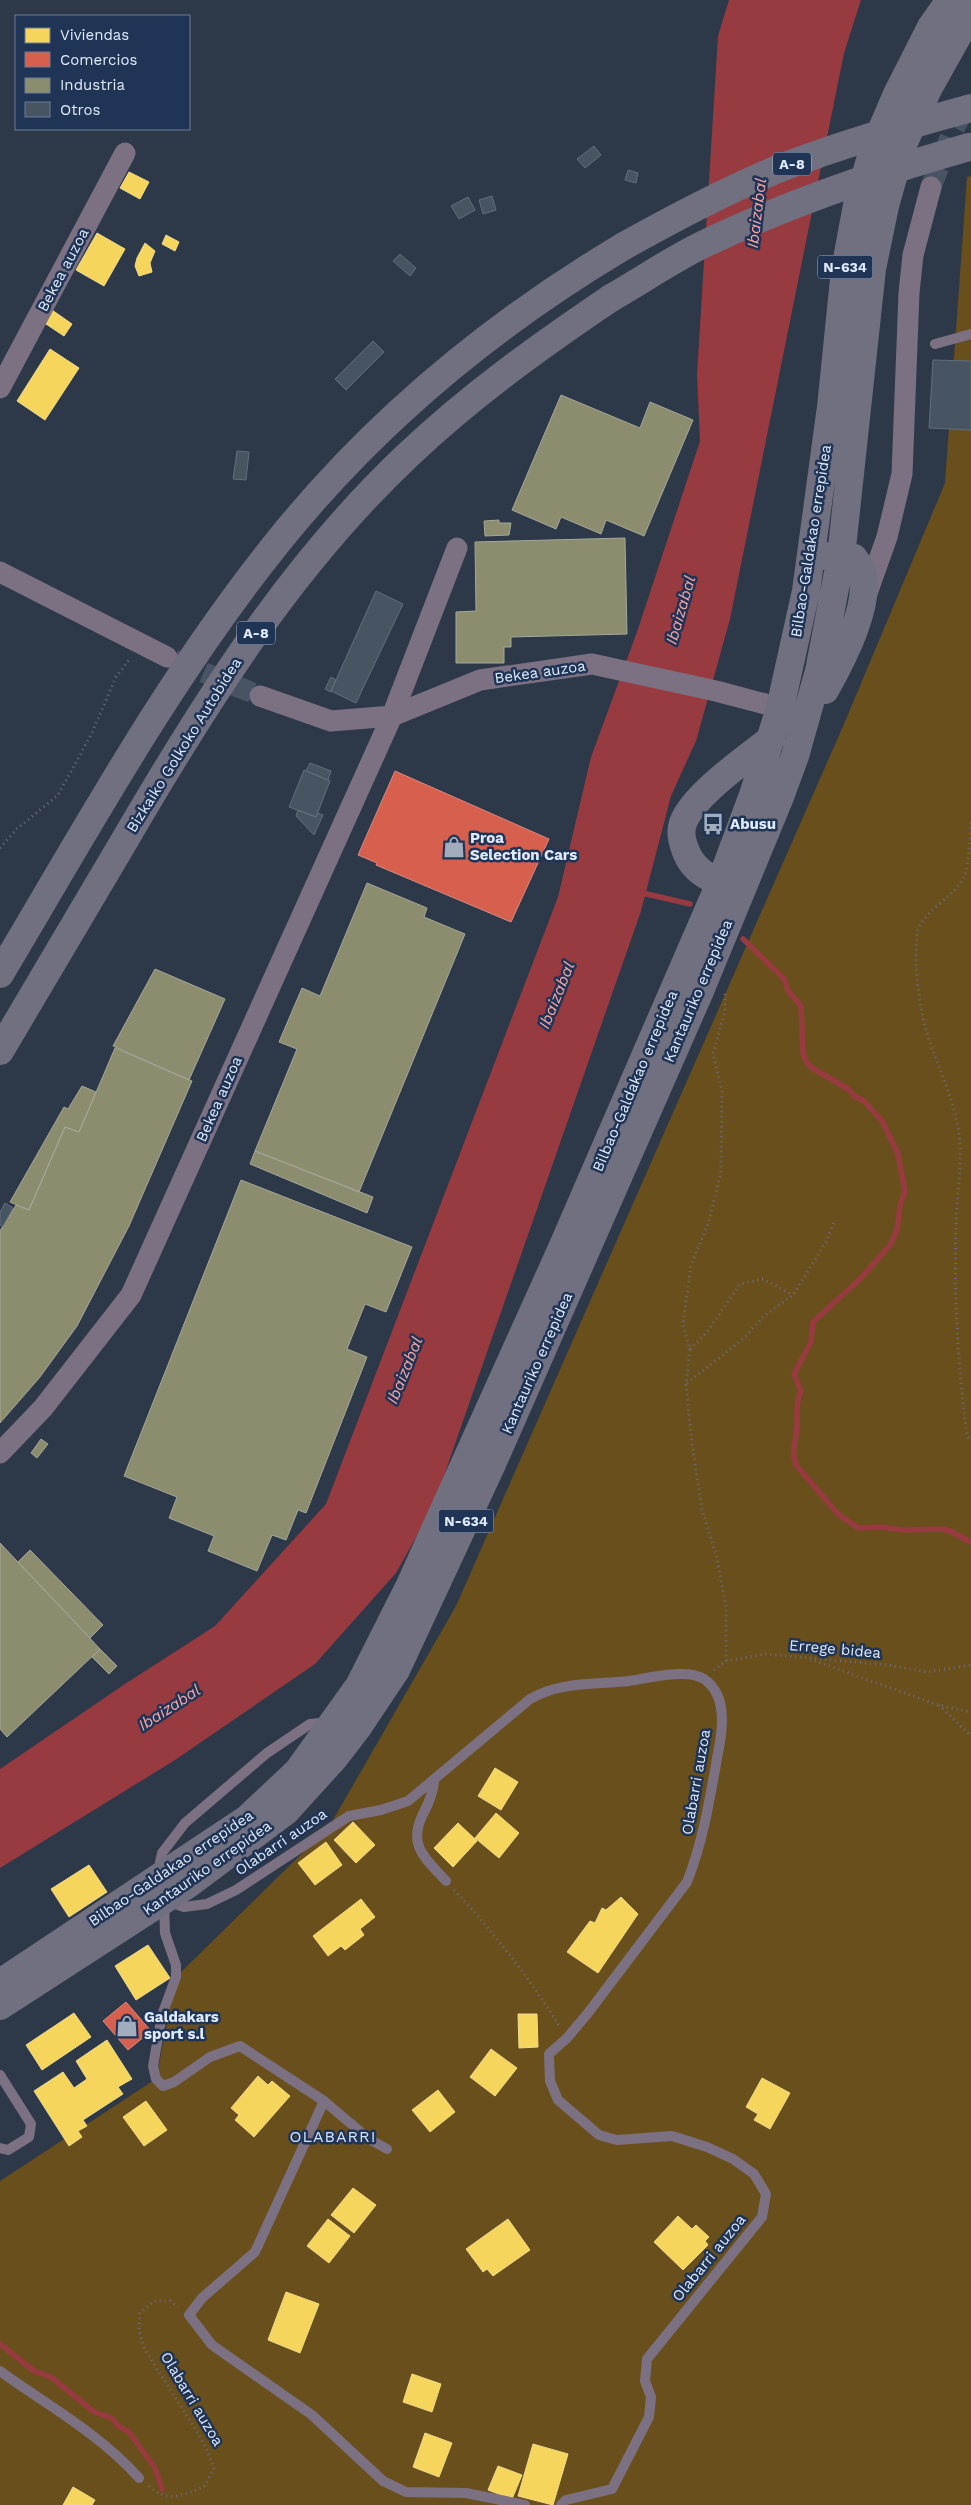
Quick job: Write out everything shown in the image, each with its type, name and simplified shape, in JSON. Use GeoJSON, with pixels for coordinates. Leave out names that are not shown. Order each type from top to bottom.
{"type":"FeatureCollection","features":[{"type":"Feature","properties":{"kind":"highway","name":"Bilbao-Galdakao errepidea"},"geometry":{"type":"LineString","coordinates":[[0,1983],[160,1890],[247,1819],[298,1771],[359,1686],[410,1585],[562,1248],[731,884],[780,708],[806,591],[831,407],[845,270],[857,205],[873,150],[897,94],[931,27],[950,0]]}},
{"type":"Feature","properties":{"kind":"highway","name":"Bilbao-Galdakao errepidea"},"geometry":{"type":"LineString","coordinates":[[847,558],[872,268],[885,206],[901,148],[950,45],[971,12]]}},
{"type":"Feature","properties":{"kind":"highway","name":"A-8"},"geometry":{"type":"LineString","coordinates":[[0,974],[147,729],[217,624],[289,528],[383,428],[442,374],[566,280],[686,212],[777,170],[892,129],[971,108]]}},
{"type":"Feature","properties":{"kind":"highway","name":"Bizkaiko Golkoko Autobidea"},"geometry":{"type":"LineString","coordinates":[[0,1051],[172,758],[232,667],[290,586],[343,522],[420,444],[460,408],[544,343],[611,298],[700,246],[762,218],[887,170],[970,147]]}},
{"type":"Feature","properties":{"kind":"highway"},"geometry":{"type":"LineString","coordinates":[[801,736],[835,672],[860,612],[864,586],[863,573],[847,558],[812,555]]}},
{"type":"Feature","properties":{"kind":"highway","name":"Kantauriko errepidea"},"geometry":{"type":"LineString","coordinates":[[0,2006],[160,1890],[246,1843],[306,1791],[358,1727],[396,1670],[496,1455],[700,991],[731,884],[780,797],[801,736],[819,672],[847,558]]}},
{"type":"Feature","properties":{"kind":"highway"},"geometry":{"type":"LineString","coordinates":[[731,884],[710,877],[696,867],[687,857],[682,839],[682,824],[691,808],[710,788],[770,739]]}},
{"type":"Feature","properties":{"kind":"street","name":"Bekea auzoa"},"geometry":{"type":"LineString","coordinates":[[0,388],[125,153]]}},
{"type":"Feature","properties":{"kind":"street"},"geometry":{"type":"LineString","coordinates":[[860,612],[887,537],[902,474],[905,435],[907,321],[913,255],[931,187]]}},
{"type":"Feature","properties":{"kind":"street"},"geometry":{"type":"LineString","coordinates":[[847,558],[876,548],[887,537]]}},
{"type":"Feature","properties":{"kind":"street","name":"Bekea auzoa"},"geometry":{"type":"LineString","coordinates":[[0,1453],[43,1408],[131,1295],[392,716],[457,548]]}},
{"type":"Feature","properties":{"kind":"street"},"geometry":{"type":"LineString","coordinates":[[0,572],[167,657]]}},
{"type":"Feature","properties":{"kind":"street","name":"Bekea auzoa"},"geometry":{"type":"LineString","coordinates":[[260,696],[331,721],[392,716],[480,680],[592,664],[716,691],[780,708]]}},
{"type":"Feature","properties":{"kind":"lane"},"geometry":{"type":"LineString","coordinates":[[935,344],[971,334]]}},
{"type":"Feature","properties":{"kind":"lane","name":"Olabarri auzoa"},"geometry":{"type":"LineString","coordinates":[[160,1890],[184,1907],[207,1904],[236,1890],[349,1816],[380,1810],[408,1801],[530,1698],[544,1690],[565,1685],[607,1684],[686,1674],[703,1678],[714,1690],[721,1706],[722,1728],[708,1809],[697,1857],[687,1882],[567,2038],[548,2054],[550,2081],[558,2100],[579,2120],[599,2135],[618,2140],[672,2136],[707,2147],[733,2159],[754,2174],[766,2194],[762,2217],[647,2358],[645,2381],[651,2397],[649,2416],[612,2489],[566,2500],[560,2505]]}},
{"type":"Feature","properties":{"kind":"lane"},"geometry":{"type":"LineString","coordinates":[[335,1722],[310,1724],[267,1753],[185,1822],[162,1853],[160,1890],[165,1933],[176,1965],[176,1977],[162,2015],[153,2066],[156,2079],[162,2086],[174,2082],[210,2057],[240,2046],[324,2102],[369,2138],[387,2149]]}},
{"type":"Feature","properties":{"kind":"lane"},"geometry":{"type":"LineString","coordinates":[[434,1781],[433,1793],[418,1826],[416,1842],[423,1857],[446,1882]]}},
{"type":"Feature","properties":{"kind":"lane"},"geometry":{"type":"LineString","coordinates":[[0,2075],[31,2124],[29,2137],[8,2150],[0,2148]]}},
{"type":"Feature","properties":{"kind":"lane"},"geometry":{"type":"LineString","coordinates":[[324,2102],[255,2252],[202,2298],[189,2315],[212,2345],[312,2415],[383,2481],[406,2492],[466,2493],[525,2505]]}},
{"type":"Feature","properties":{"kind":"lane"},"geometry":{"type":"LineString","coordinates":[[0,2370],[66,2415],[124,2461],[139,2478]]}},
{"type":"Feature","properties":{"kind":"path"},"geometry":{"type":"LineString","coordinates":[[0,848],[17,829],[58,795],[91,735],[116,677],[123,666],[143,645]]}},
{"type":"Feature","properties":{"kind":"path"},"geometry":{"type":"LineString","coordinates":[[971,823],[967,866],[960,884],[939,904],[918,930],[916,954],[918,996],[926,1030],[958,1127],[961,1161],[956,1228],[959,1374],[968,1436],[971,1441]]}},
{"type":"Feature","properties":{"kind":"path"},"geometry":{"type":"LineString","coordinates":[[725,988],[725,1011],[714,1054],[722,1090],[721,1173],[708,1224],[691,1265],[683,1324],[690,1348],[686,1384],[692,1444],[702,1510],[717,1558],[726,1608],[726,1661]]}},
{"type":"Feature","properties":{"kind":"path"},"geometry":{"type":"LineString","coordinates":[[686,1384],[743,1339],[764,1316],[793,1294],[826,1242],[834,1222]]}},
{"type":"Feature","properties":{"kind":"path"},"geometry":{"type":"LineString","coordinates":[[690,1348],[707,1332],[740,1284],[763,1280],[793,1294]]}},
{"type":"Feature","properties":{"kind":"path","name":"Errege bidea"},"geometry":{"type":"LineString","coordinates":[[703,1678],[726,1661],[765,1654],[888,1665],[927,1672],[971,1665]]}},
{"type":"Feature","properties":{"kind":"path"},"geometry":{"type":"LineString","coordinates":[[806,1658],[938,1705],[971,1712]]}},
{"type":"Feature","properties":{"kind":"path"},"geometry":{"type":"LineString","coordinates":[[938,1705],[971,1736]]}},
{"type":"Feature","properties":{"kind":"path"},"geometry":{"type":"LineString","coordinates":[[446,1882],[494,1932],[512,1955],[567,2038]]}},
{"type":"Feature","properties":{"kind":"path","name":"Olabarri auzoa"},"geometry":{"type":"LineString","coordinates":[[139,2478],[158,2494],[174,2498],[204,2487],[214,2469],[208,2452],[196,2430],[145,2350],[138,2332],[140,2313],[154,2301],[170,2301],[189,2315]]}},
{"type":"Feature","properties":{"kind":"shaded area"},"geometry":{"type":"Polygon","coordinates":[[[971,176],[971,2505],[0,2505],[0,2181],[156,2079],[176,1977],[329,1827],[456,1606],[844,724],[945,483],[967,177],[971,176]]]}},
{"type":"Feature","properties":{"kind":"water","name":"Ibaizabal"},"geometry":{"type":"Polygon","coordinates":[[[729,0],[861,0],[844,53],[730,619],[696,741],[671,796],[641,911],[433,1507],[396,1573],[315,1664],[175,1760],[0,1868],[0,1769],[125,1684],[215,1626],[326,1504],[558,897],[591,757],[637,632],[700,441],[697,374],[718,36],[729,0]]]}},
{"type":"Feature","properties":{"kind":"building: Viviendas"},"geometry":{"type":"Polygon","coordinates":[[[129,172],[149,182],[140,199],[120,188],[129,172]]]}},
{"type":"Feature","properties":{"kind":"building: Viviendas"},"geometry":{"type":"Polygon","coordinates":[[[97,233],[125,249],[104,286],[76,270],[97,233]]]}},
{"type":"Feature","properties":{"kind":"building: Viviendas"},"geometry":{"type":"Polygon","coordinates":[[[166,235],[179,242],[175,251],[162,244],[166,235]]]}},
{"type":"Feature","properties":{"kind":"building: Viviendas"},"geometry":{"type":"Polygon","coordinates":[[[145,243],[155,251],[150,263],[152,272],[139,276],[135,266],[145,243]]]}},
{"type":"Feature","properties":{"kind":"building: Viviendas"},"geometry":{"type":"Polygon","coordinates":[[[52,310],[72,324],[64,336],[43,322],[52,310]]]}},
{"type":"Feature","properties":{"kind":"building: Viviendas"},"geometry":{"type":"Polygon","coordinates":[[[50,349],[79,368],[45,420],[17,401],[50,349]]]}},
{"type":"Feature","properties":{"kind":"building: Viviendas"},"geometry":{"type":"Polygon","coordinates":[[[495,1768],[518,1782],[501,1810],[478,1796],[495,1768]]]}},
{"type":"Feature","properties":{"kind":"building: Viviendas"},"geometry":{"type":"Polygon","coordinates":[[[496,1813],[519,1833],[499,1858],[475,1838],[496,1813]]]}},
{"type":"Feature","properties":{"kind":"building: Viviendas"},"geometry":{"type":"Polygon","coordinates":[[[353,1822],[375,1845],[356,1863],[334,1840],[353,1822]]]}},
{"type":"Feature","properties":{"kind":"building: Viviendas"},"geometry":{"type":"Polygon","coordinates":[[[458,1823],[477,1841],[453,1867],[434,1848],[458,1823]]]}},
{"type":"Feature","properties":{"kind":"building: Viviendas"},"geometry":{"type":"Polygon","coordinates":[[[326,1842],[342,1865],[315,1885],[298,1863],[326,1842]]]}},
{"type":"Feature","properties":{"kind":"building: Viviendas"},"geometry":{"type":"Polygon","coordinates":[[[89,1865],[107,1892],[69,1917],[51,1889],[89,1865]]]}},
{"type":"Feature","properties":{"kind":"building: Viviendas"},"geometry":{"type":"Polygon","coordinates":[[[621,1897],[638,1914],[598,1973],[567,1952],[590,1921],[595,1923],[602,1908],[606,1910],[621,1897]]]}},
{"type":"Feature","properties":{"kind":"building: Viviendas"},"geometry":{"type":"Polygon","coordinates":[[[361,1899],[375,1917],[360,1929],[364,1935],[345,1950],[341,1946],[328,1956],[313,1936],[361,1899]]]}},
{"type":"Feature","properties":{"kind":"building: Viviendas"},"geometry":{"type":"Polygon","coordinates":[[[148,1945],[170,1978],[136,2000],[115,1966],[148,1945]]]}},
{"type":"Feature","properties":{"kind":"building: Viviendas"},"geometry":{"type":"Polygon","coordinates":[[[74,2013],[91,2037],[42,2070],[26,2045],[74,2013]]]}},
{"type":"Feature","properties":{"kind":"building: Viviendas"},"geometry":{"type":"Polygon","coordinates":[[[518,2014],[537,2014],[538,2047],[519,2048],[518,2014]]]}},
{"type":"Feature","properties":{"kind":"building: Viviendas"},"geometry":{"type":"Polygon","coordinates":[[[107,2040],[132,2079],[118,2087],[123,2094],[83,2120],[87,2126],[78,2131],[82,2137],[69,2146],[34,2091],[63,2072],[74,2088],[87,2079],[76,2061],[107,2040]]]}},
{"type":"Feature","properties":{"kind":"building: Viviendas"},"geometry":{"type":"Polygon","coordinates":[[[491,2049],[517,2068],[495,2096],[470,2077],[491,2049]]]}},
{"type":"Feature","properties":{"kind":"building: Viviendas"},"geometry":{"type":"Polygon","coordinates":[[[258,2076],[268,2085],[272,2081],[290,2096],[254,2137],[235,2120],[239,2115],[231,2108],[258,2076]]]}},
{"type":"Feature","properties":{"kind":"building: Viviendas"},"geometry":{"type":"Polygon","coordinates":[[[762,2078],[790,2093],[770,2129],[754,2120],[758,2114],[746,2107],[762,2078]]]}},
{"type":"Feature","properties":{"kind":"building: Viviendas"},"geometry":{"type":"Polygon","coordinates":[[[438,2090],[455,2112],[430,2132],[412,2110],[438,2090]]]}},
{"type":"Feature","properties":{"kind":"building: Viviendas"},"geometry":{"type":"Polygon","coordinates":[[[146,2101],[167,2130],[144,2146],[123,2117],[146,2101]]]}},
{"type":"Feature","properties":{"kind":"building: Viviendas"},"geometry":{"type":"Polygon","coordinates":[[[353,2188],[376,2205],[354,2233],[331,2215],[353,2188]]]}},
{"type":"Feature","properties":{"kind":"building: Viviendas"},"geometry":{"type":"Polygon","coordinates":[[[678,2216],[692,2229],[696,2225],[709,2237],[705,2241],[708,2245],[683,2270],[654,2242],[678,2216]]]}},
{"type":"Feature","properties":{"kind":"building: Viviendas"},"geometry":{"type":"Polygon","coordinates":[[[328,2219],[350,2236],[329,2263],[307,2246],[328,2219]]]}},
{"type":"Feature","properties":{"kind":"building: Viviendas"},"geometry":{"type":"Polygon","coordinates":[[[508,2219],[530,2250],[493,2276],[487,2269],[483,2272],[466,2249],[508,2219]]]}},
{"type":"Feature","properties":{"kind":"building: Viviendas"},"geometry":{"type":"Polygon","coordinates":[[[286,2292],[319,2304],[300,2353],[268,2340],[286,2292]]]}},
{"type":"Feature","properties":{"kind":"building: Viviendas"},"geometry":{"type":"Polygon","coordinates":[[[412,2374],[441,2384],[432,2412],[403,2402],[412,2374]]]}},
{"type":"Feature","properties":{"kind":"building: Viviendas"},"geometry":{"type":"Polygon","coordinates":[[[425,2433],[452,2443],[439,2477],[413,2467],[425,2433]]]}},
{"type":"Feature","properties":{"kind":"building: Viviendas"},"geometry":{"type":"Polygon","coordinates":[[[533,2444],[568,2454],[553,2505],[518,2496],[533,2444]]]}},
{"type":"Feature","properties":{"kind":"building: Viviendas"},"geometry":{"type":"Polygon","coordinates":[[[498,2466],[522,2475],[512,2499],[488,2490],[498,2466]]]}},
{"type":"Feature","properties":{"kind":"building: Viviendas"},"geometry":{"type":"Polygon","coordinates":[[[73,2487],[95,2500],[92,2505],[63,2505],[73,2487]]]}},
{"type":"Feature","properties":{"kind":"building: Comercios","name":"Proa Selection Cars"},"geometry":{"type":"Polygon","coordinates":[[[395,771],[549,839],[511,922],[376,865],[377,863],[358,855],[395,771]]]}},
{"type":"Feature","properties":{"kind":"building: Comercios","name":"Galdakars sport s.l"},"geometry":{"type":"Polygon","coordinates":[[[126,2002],[151,2031],[128,2050],[103,2021],[126,2002]]]}},
{"type":"Feature","properties":{"kind":"building: Industria"},"geometry":{"type":"Polygon","coordinates":[[[561,395],[640,428],[650,402],[693,420],[644,536],[606,520],[601,534],[561,517],[556,529],[512,510],[561,395]]]}},
{"type":"Feature","properties":{"kind":"building: Industria"},"geometry":{"type":"Polygon","coordinates":[[[499,520],[499,523],[511,523],[509,535],[485,536],[484,521],[499,520]]]}},
{"type":"Feature","properties":{"kind":"building: Industria"},"geometry":{"type":"Polygon","coordinates":[[[625,538],[627,634],[511,637],[511,647],[504,647],[504,663],[456,663],[456,612],[476,611],[475,542],[625,538]]]}},
{"type":"Feature","properties":{"kind":"building: Industria"},"geometry":{"type":"Polygon","coordinates":[[[367,883],[427,908],[424,917],[465,934],[359,1192],[255,1151],[297,1049],[279,1042],[302,988],[320,996],[367,883]]]}},
{"type":"Feature","properties":{"kind":"building: Industria"},"geometry":{"type":"Polygon","coordinates":[[[155,969],[225,999],[189,1080],[113,1046],[155,969]]]}},
{"type":"Feature","properties":{"kind":"building: Industria"},"geometry":{"type":"Polygon","coordinates":[[[115,1048],[192,1081],[129,1226],[77,1326],[40,1377],[0,1423],[0,1231],[16,1205],[29,1210],[65,1127],[79,1132],[115,1048]]]}},
{"type":"Feature","properties":{"kind":"building: Industria"},"geometry":{"type":"Polygon","coordinates":[[[82,1086],[96,1092],[79,1132],[65,1127],[29,1210],[10,1202],[64,1107],[68,1109],[82,1086]]]}},
{"type":"Feature","properties":{"kind":"building: Industria"},"geometry":{"type":"Polygon","coordinates":[[[255,1151],[373,1197],[367,1213],[250,1164],[255,1151]]]}},
{"type":"Feature","properties":{"kind":"building: Industria"},"geometry":{"type":"Polygon","coordinates":[[[241,1180],[412,1247],[386,1312],[365,1304],[347,1349],[367,1357],[306,1513],[298,1510],[286,1540],[272,1535],[257,1571],[208,1551],[214,1536],[169,1518],[177,1497],[124,1476],[241,1180]]]}},
{"type":"Feature","properties":{"kind":"building: Industria"},"geometry":{"type":"Polygon","coordinates":[[[41,1439],[48,1444],[37,1458],[31,1453],[41,1439]]]}},
{"type":"Feature","properties":{"kind":"building: Industria"},"geometry":{"type":"Polygon","coordinates":[[[0,1543],[100,1649],[7,1737],[0,1729],[0,1543]]]}},
{"type":"Feature","properties":{"kind":"building: Industria"},"geometry":{"type":"Polygon","coordinates":[[[30,1550],[103,1625],[90,1638],[18,1562],[30,1550]]]}},
{"type":"Feature","properties":{"kind":"building: Industria"},"geometry":{"type":"Polygon","coordinates":[[[100,1649],[117,1666],[109,1674],[92,1657],[100,1649]]]}},
{"type":"Feature","properties":{"kind":"building: Otros"},"geometry":{"type":"Polygon","coordinates":[[[594,146],[601,155],[585,168],[577,159],[594,146]]]}},
{"type":"Feature","properties":{"kind":"building: Otros"},"geometry":{"type":"Polygon","coordinates":[[[628,170],[638,173],[636,183],[625,180],[628,170]]]}},
{"type":"Feature","properties":{"kind":"building: Otros"},"geometry":{"type":"Polygon","coordinates":[[[492,196],[496,210],[483,214],[479,200],[492,196]]]}},
{"type":"Feature","properties":{"kind":"building: Otros"},"geometry":{"type":"Polygon","coordinates":[[[468,197],[475,210],[459,219],[451,206],[468,197]]]}},
{"type":"Feature","properties":{"kind":"building: Otros"},"geometry":{"type":"Polygon","coordinates":[[[400,254],[416,268],[410,276],[393,261],[400,254]]]}},
{"type":"Feature","properties":{"kind":"building: Otros"},"geometry":{"type":"Polygon","coordinates":[[[373,341],[384,352],[346,390],[335,379],[373,341]]]}},
{"type":"Feature","properties":{"kind":"building: Otros"},"geometry":{"type":"Polygon","coordinates":[[[933,360],[971,361],[971,430],[929,428],[933,360]]]}},
{"type":"Feature","properties":{"kind":"building: Otros"},"geometry":{"type":"Polygon","coordinates":[[[237,451],[249,452],[246,480],[233,479],[237,451]]]}},
{"type":"Feature","properties":{"kind":"building: Otros"},"geometry":{"type":"Polygon","coordinates":[[[376,591],[403,604],[356,703],[331,691],[376,591]]]}},
{"type":"Feature","properties":{"kind":"building: Otros"},"geometry":{"type":"Polygon","coordinates":[[[331,677],[336,680],[331,692],[325,689],[331,677]]]}},
{"type":"Feature","properties":{"kind":"building: Otros"},"geometry":{"type":"Polygon","coordinates":[[[310,763],[331,771],[328,780],[306,771],[310,763]]]}},
{"type":"Feature","properties":{"kind":"building: Otros"},"geometry":{"type":"Polygon","coordinates":[[[304,770],[330,781],[316,817],[289,807],[304,770]]]}},
{"type":"Feature","properties":{"kind":"building: Otros"},"geometry":{"type":"Polygon","coordinates":[[[298,810],[316,817],[318,813],[323,815],[314,835],[296,816],[298,810]]]}},
{"type":"Feature","properties":{"kind":"building: Otros"},"geometry":{"type":"Polygon","coordinates":[[[5,1203],[13,1208],[3,1226],[0,1225],[0,1212],[5,1203]]]}},
{"type":"Feature","properties":{"kind":"waterway"},"geometry":{"type":"LineString","coordinates":[[638,892],[690,904]]}},
{"type":"Feature","properties":{"kind":"waterway"},"geometry":{"type":"LineString","coordinates":[[743,939],[784,979],[788,991],[801,1006],[803,1054],[807,1063],[864,1101],[882,1121],[898,1154],[905,1192],[900,1205],[897,1230],[890,1245],[861,1278],[813,1322],[811,1342],[794,1374],[801,1391],[797,1404],[794,1460],[796,1465],[838,1514],[858,1528],[941,1529],[950,1531],[971,1542]]}},
{"type":"Feature","properties":{"kind":"waterway"},"geometry":{"type":"LineString","coordinates":[[0,2344],[34,2371],[51,2377],[94,2412],[112,2418],[118,2426],[129,2432],[155,2468],[162,2489]]}},
{"type":"Feature","properties":{"kind":"tunnel"},"geometry":{"type":"LineString","coordinates":[[931,187],[953,130],[968,103]]}},
{"type":"Feature","properties":{"kind":"tunnel"},"geometry":{"type":"LineString","coordinates":[[174,660],[260,696]]}},
{"type":"Feature","properties":{"kind":"place","name":"Abusu"},"geometry":{"type":"Point","coordinates":[713,824]}},
{"type":"Feature","properties":{"kind":"place","name":"Proa Selection Cars"},"geometry":{"type":"Point","coordinates":[454,847]}},
{"type":"Feature","properties":{"kind":"place","name":"Galdakars sport s.l"},"geometry":{"type":"Point","coordinates":[127,2026]}},
{"type":"Feature","properties":{"kind":"district","name":"OLABARRI"},"geometry":{"type":"Point","coordinates":[333,2136]}}]}
